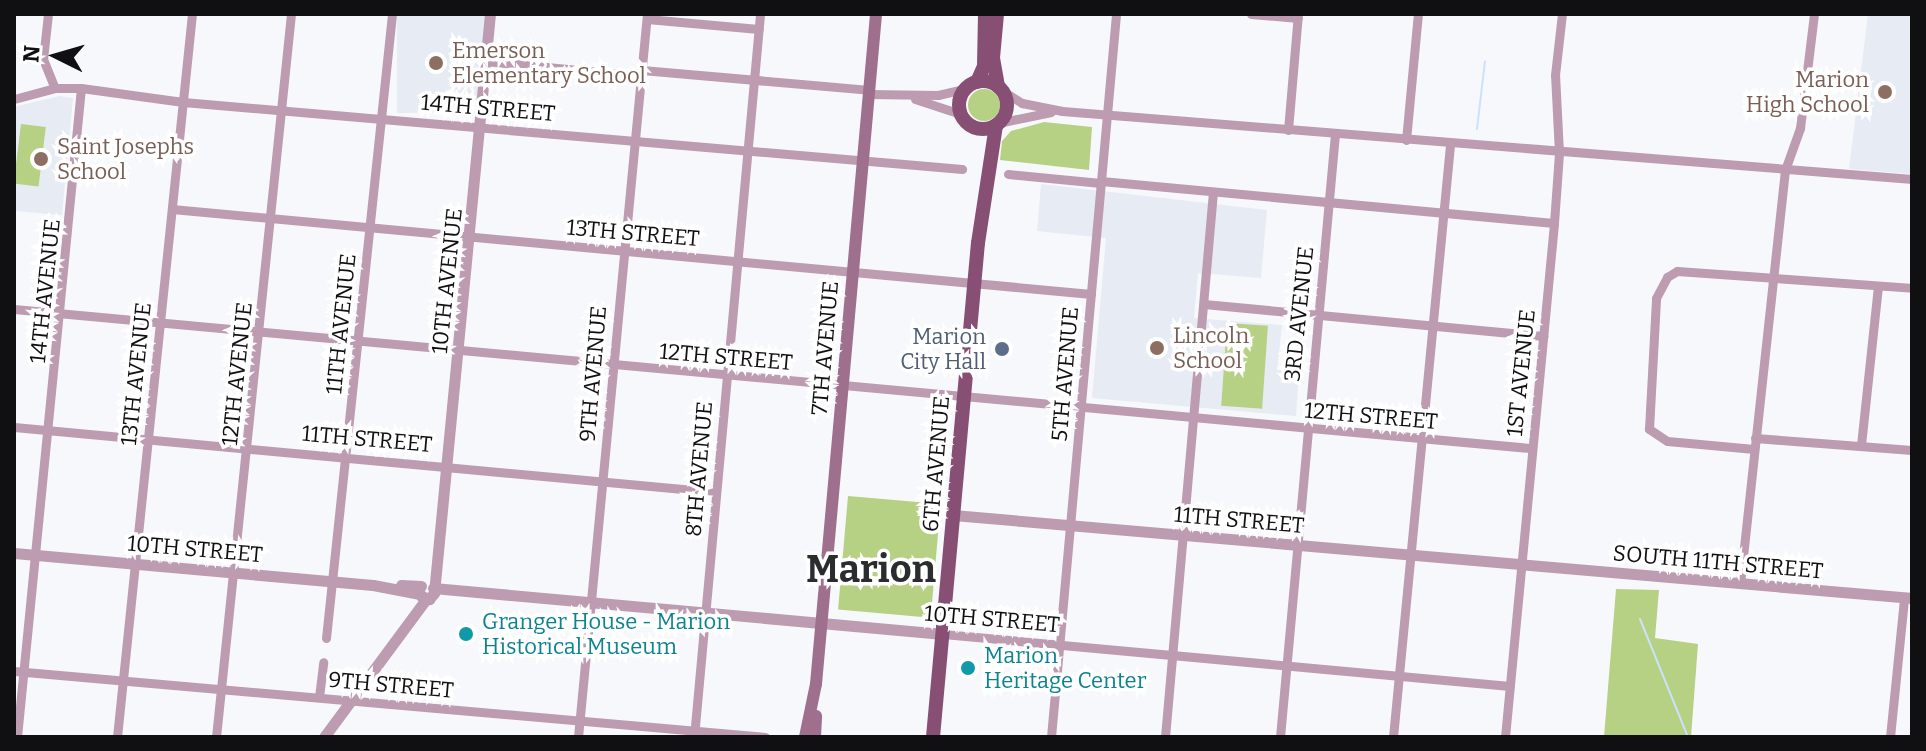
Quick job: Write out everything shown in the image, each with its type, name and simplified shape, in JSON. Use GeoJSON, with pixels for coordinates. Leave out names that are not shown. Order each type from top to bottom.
{"type":"FeatureCollection","features":[{"type":"Feature","properties":{"kind":"main road","name":"7TH AVENUE"},"geometry":{"type":"LineString","coordinates":[[815,737],[821,624],[876,14]]}},
{"type":"Feature","properties":{"kind":"main road"},"geometry":{"type":"LineString","coordinates":[[985,14],[984,66],[971,85],[963,117],[979,128],[997,124],[1007,105],[993,58],[997,14]]}},
{"type":"Feature","properties":{"kind":"main road"},"geometry":{"type":"LineString","coordinates":[[971,85],[1000,88]]}},
{"type":"Feature","properties":{"kind":"main road","name":"6TH AVENUE"},"geometry":{"type":"LineString","coordinates":[[963,117],[981,153],[978,243]]}},
{"type":"Feature","properties":{"kind":"main road","name":"6TH AVENUE"},"geometry":{"type":"LineString","coordinates":[[933,737],[978,243],[997,124]]}},
{"type":"Feature","properties":{"kind":"main road","name":"7TH AVENUE"},"geometry":{"type":"LineString","coordinates":[[805,737],[816,684]]}},
{"type":"Feature","properties":{"kind":"street"},"geometry":{"type":"LineString","coordinates":[[48,14],[43,59],[55,88]]}},
{"type":"Feature","properties":{"kind":"street","name":"13TH AVENUE"},"geometry":{"type":"LineString","coordinates":[[117,737],[192,14]]}},
{"type":"Feature","properties":{"kind":"street","name":"12TH AVENUE"},"geometry":{"type":"LineString","coordinates":[[216,737],[291,14]]}},
{"type":"Feature","properties":{"kind":"street","name":"11TH AVENUE"},"geometry":{"type":"LineString","coordinates":[[326,638],[392,14]]}},
{"type":"Feature","properties":{"kind":"street","name":"10TH AVENUE"},"geometry":{"type":"LineString","coordinates":[[324,737],[426,592],[436,551],[472,236],[490,14]]}},
{"type":"Feature","properties":{"kind":"street","name":"8TH AVENUE"},"geometry":{"type":"LineString","coordinates":[[694,734],[760,14]]}},
{"type":"Feature","properties":{"kind":"street","name":"5TH AVENUE"},"geometry":{"type":"LineString","coordinates":[[1051,737],[1116,14]]}},
{"type":"Feature","properties":{"kind":"street"},"geometry":{"type":"LineString","coordinates":[[1251,14],[1298,16],[1288,130]]}},
{"type":"Feature","properties":{"kind":"street"},"geometry":{"type":"LineString","coordinates":[[1406,140],[1418,14]]}},
{"type":"Feature","properties":{"kind":"street","name":"1ST AVENUE"},"geometry":{"type":"LineString","coordinates":[[1505,737],[1554,223],[1559,153],[1554,95],[1562,14]]}},
{"type":"Feature","properties":{"kind":"street"},"geometry":{"type":"LineString","coordinates":[[1740,584],[1785,170],[1800,128],[1814,14]]}},
{"type":"Feature","properties":{"kind":"street"},"geometry":{"type":"LineString","coordinates":[[647,16],[759,29]]}},
{"type":"Feature","properties":{"kind":"street","name":"9TH AVENUE"},"geometry":{"type":"LineString","coordinates":[[578,737],[647,16]]}},
{"type":"Feature","properties":{"kind":"street"},"geometry":{"type":"LineString","coordinates":[[485,61],[754,80],[868,92],[904,97],[963,117]]}},
{"type":"Feature","properties":{"kind":"street"},"geometry":{"type":"LineString","coordinates":[[904,97],[971,85]]}},
{"type":"Feature","properties":{"kind":"street","name":"14TH STREET"},"geometry":{"type":"LineString","coordinates":[[14,99],[55,88],[81,88],[183,102],[634,138],[962,169]]}},
{"type":"Feature","properties":{"kind":"street","name":"14TH AVENUE"},"geometry":{"type":"LineString","coordinates":[[17,737],[19,672],[35,555],[81,88]]}},
{"type":"Feature","properties":{"kind":"street"},"geometry":{"type":"LineString","coordinates":[[1000,88],[1022,103],[1062,111],[1450,145],[1912,179]]}},
{"type":"Feature","properties":{"kind":"street"},"geometry":{"type":"LineString","coordinates":[[997,124],[1062,111]]}},
{"type":"Feature","properties":{"kind":"street","name":"3RD AVENUE"},"geometry":{"type":"LineString","coordinates":[[1280,737],[1335,134]]}},
{"type":"Feature","properties":{"kind":"street"},"geometry":{"type":"LineString","coordinates":[[1393,737],[1450,145]]}},
{"type":"Feature","properties":{"kind":"street"},"geometry":{"type":"LineString","coordinates":[[1008,174],[1554,223]]}},
{"type":"Feature","properties":{"kind":"street"},"geometry":{"type":"LineString","coordinates":[[1165,737],[1213,192]]}},
{"type":"Feature","properties":{"kind":"street","name":"13TH STREET"},"geometry":{"type":"LineString","coordinates":[[172,209],[1091,294]]}},
{"type":"Feature","properties":{"kind":"street"},"geometry":{"type":"LineString","coordinates":[[1912,288],[1677,271],[1660,286],[1656,298],[1649,429],[1667,441],[1861,445],[1912,450]]}},
{"type":"Feature","properties":{"kind":"street"},"geometry":{"type":"LineString","coordinates":[[1861,445],[1878,286]]}},
{"type":"Feature","properties":{"kind":"street"},"geometry":{"type":"LineString","coordinates":[[1204,304],[1543,336]]}},
{"type":"Feature","properties":{"kind":"street","name":"12TH STREET"},"geometry":{"type":"LineString","coordinates":[[14,309],[1531,448]]}},
{"type":"Feature","properties":{"kind":"street","name":"11TH STREET"},"geometry":{"type":"LineString","coordinates":[[14,427],[715,492]]}},
{"type":"Feature","properties":{"kind":"street","name":"11TH STREET"},"geometry":{"type":"LineString","coordinates":[[953,515],[1521,564]]}},
{"type":"Feature","properties":{"kind":"street","name":"10TH STREET"},"geometry":{"type":"LineString","coordinates":[[14,553],[1510,686]]}},
{"type":"Feature","properties":{"kind":"street","name":"SOUTH 11TH STREET"},"geometry":{"type":"LineString","coordinates":[[1521,564],[1908,598]]}},
{"type":"Feature","properties":{"kind":"street"},"geometry":{"type":"LineString","coordinates":[[1890,737],[1908,598]]}},
{"type":"Feature","properties":{"kind":"street"},"geometry":{"type":"LineString","coordinates":[[319,697],[323,662]]}},
{"type":"Feature","properties":{"kind":"street","name":"9TH STREET"},"geometry":{"type":"LineString","coordinates":[[19,672],[319,697],[694,734],[765,737]]}},
{"type":"Feature","properties":{"kind":"shaded area","name":"Emerson Elementary School"},"geometry":{"type":"Polygon","coordinates":[[[397,14],[485,14],[485,113],[397,113],[397,14]]]}},
{"type":"Feature","properties":{"kind":"shaded area","name":"Marion High School"},"geometry":{"type":"Polygon","coordinates":[[[1868,14],[1912,14],[1912,174],[1849,169],[1868,14]]]}},
{"type":"Feature","properties":{"kind":"shaded area","name":"Saint Josephs School"},"geometry":{"type":"Polygon","coordinates":[[[59,96],[73,98],[62,215],[14,211],[14,107],[59,96]]]}},
{"type":"Feature","properties":{"kind":"shaded area"},"geometry":{"type":"Polygon","coordinates":[[[1041,184],[1267,210],[1261,278],[1198,273],[1194,318],[1282,325],[1277,370],[1299,372],[1296,416],[1092,398],[1106,238],[1037,231],[1041,184]]]}},
{"type":"Feature","properties":{"kind":"green space"},"geometry":{"type":"Polygon","coordinates":[[[984,89],[996,93],[1000,105],[996,117],[984,121],[972,117],[968,105],[972,93],[984,89]]]}},
{"type":"Feature","properties":{"kind":"green space"},"geometry":{"type":"Polygon","coordinates":[[[1044,122],[1092,127],[1089,170],[1000,160],[1002,141],[1011,131],[1044,122]]]}},
{"type":"Feature","properties":{"kind":"green space"},"geometry":{"type":"Polygon","coordinates":[[[21,124],[46,127],[39,187],[14,184],[21,124]]]}},
{"type":"Feature","properties":{"kind":"green space"},"geometry":{"type":"Polygon","coordinates":[[[1227,323],[1268,326],[1262,409],[1221,406],[1227,323]]]}},
{"type":"Feature","properties":{"kind":"green space"},"geometry":{"type":"Polygon","coordinates":[[[848,496],[941,504],[931,618],[838,610],[848,496]]]}},
{"type":"Feature","properties":{"kind":"green space"},"geometry":{"type":"Polygon","coordinates":[[[1616,589],[1659,590],[1655,638],[1698,644],[1691,737],[1604,737],[1616,589]]]}},
{"type":"Feature","properties":{"kind":"waterway"},"geometry":{"type":"LineString","coordinates":[[1477,129],[1485,61]]}},
{"type":"Feature","properties":{"kind":"waterway"},"geometry":{"type":"LineString","coordinates":[[1640,619],[1688,737]]}},
{"type":"Feature","properties":{"kind":"place","name":"Emerson Elementary School"},"geometry":{"type":"Point","coordinates":[436,63]}},
{"type":"Feature","properties":{"kind":"place","name":"Marion High School"},"geometry":{"type":"Point","coordinates":[1885,92]}},
{"type":"Feature","properties":{"kind":"place","name":"Saint Josephs School"},"geometry":{"type":"Point","coordinates":[41,159]}},
{"type":"Feature","properties":{"kind":"place","name":"Lincoln School"},"geometry":{"type":"Point","coordinates":[1157,348]}},
{"type":"Feature","properties":{"kind":"place","name":"Marion City Hall"},"geometry":{"type":"Point","coordinates":[1002,349]}},
{"type":"Feature","properties":{"kind":"place","name":"Granger House - Marion Historical Museum"},"geometry":{"type":"Point","coordinates":[466,634]}},
{"type":"Feature","properties":{"kind":"place","name":"Marion Heritage Center"},"geometry":{"type":"Point","coordinates":[968,668]}},
{"type":"Feature","properties":{"kind":"district","name":"Marion"},"geometry":{"type":"Point","coordinates":[871,570]}}]}
